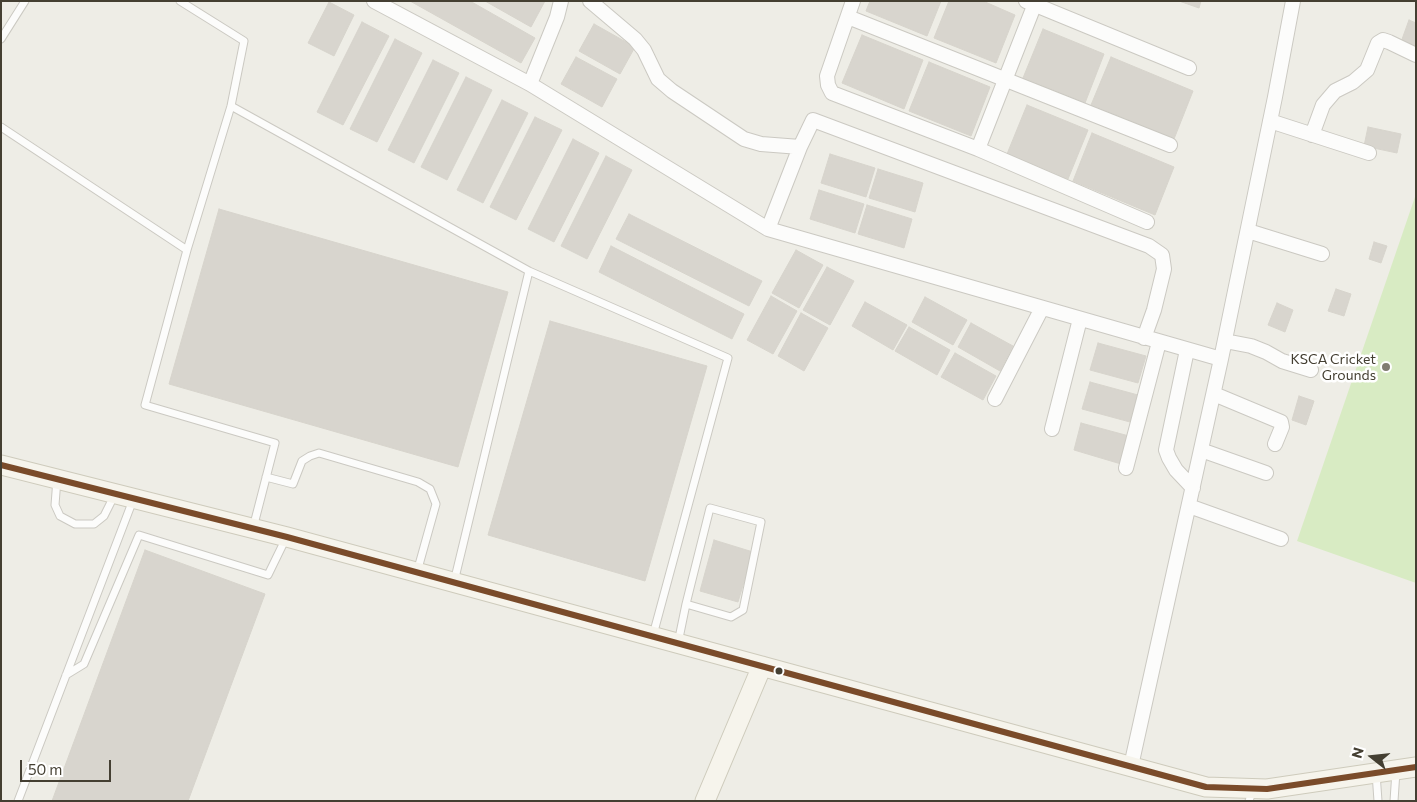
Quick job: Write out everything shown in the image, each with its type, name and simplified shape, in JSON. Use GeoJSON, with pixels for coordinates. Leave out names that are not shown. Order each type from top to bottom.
{"type":"FeatureCollection","features":[{"type":"Feature","properties":{"kind":"street"},"geometry":{"type":"LineString","coordinates":[[374,1],[530,84],[768,229],[1221,359]]}},
{"type":"Feature","properties":{"kind":"street"},"geometry":{"type":"LineString","coordinates":[[530,84],[558,17],[561,1]]}},
{"type":"Feature","properties":{"kind":"street"},"geometry":{"type":"LineString","coordinates":[[590,1],[635,39],[644,50],[658,79],[672,92],[744,139],[761,144],[800,147]]}},
{"type":"Feature","properties":{"kind":"street"},"geometry":{"type":"LineString","coordinates":[[853,1],[827,76],[828,85],[832,93],[978,149],[1147,222]]}},
{"type":"Feature","properties":{"kind":"street"},"geometry":{"type":"LineString","coordinates":[[1131,766],[1214,394],[1293,1]]}},
{"type":"Feature","properties":{"kind":"street"},"geometry":{"type":"LineString","coordinates":[[978,149],[1032,3],[1189,68]]}},
{"type":"Feature","properties":{"kind":"street"},"geometry":{"type":"LineString","coordinates":[[848,17],[1170,145]]}},
{"type":"Feature","properties":{"kind":"street"},"geometry":{"type":"LineString","coordinates":[[1312,135],[1323,105],[1336,91],[1353,82],[1367,70],[1378,44],[1383,40],[1416,55]]}},
{"type":"Feature","properties":{"kind":"street"},"geometry":{"type":"LineString","coordinates":[[768,229],[800,147],[813,120],[1149,246],[1162,255],[1164,269],[1154,310],[1144,338]]}},
{"type":"Feature","properties":{"kind":"street"},"geometry":{"type":"LineString","coordinates":[[1270,121],[1369,153]]}},
{"type":"Feature","properties":{"kind":"street"},"geometry":{"type":"LineString","coordinates":[[1248,231],[1322,254]]}},
{"type":"Feature","properties":{"kind":"street"},"geometry":{"type":"LineString","coordinates":[[995,399],[1042,308]]}},
{"type":"Feature","properties":{"kind":"street"},"geometry":{"type":"LineString","coordinates":[[1052,429],[1080,319]]}},
{"type":"Feature","properties":{"kind":"street"},"geometry":{"type":"LineString","coordinates":[[1225,341],[1251,346],[1282,361],[1310,370]]}},
{"type":"Feature","properties":{"kind":"street"},"geometry":{"type":"LineString","coordinates":[[1126,468],[1159,342]]}},
{"type":"Feature","properties":{"kind":"street"},"geometry":{"type":"LineString","coordinates":[[1187,350],[1166,450],[1168,458],[1176,470],[1193,488]]}},
{"type":"Feature","properties":{"kind":"street"},"geometry":{"type":"LineString","coordinates":[[1214,394],[1281,422],[1282,427],[1275,444]]}},
{"type":"Feature","properties":{"kind":"street"},"geometry":{"type":"LineString","coordinates":[[1201,450],[1266,473]]}},
{"type":"Feature","properties":{"kind":"street"},"geometry":{"type":"LineString","coordinates":[[1,465],[287,537],[1206,787],[1251,795],[1267,789],[1416,767]]}},
{"type":"Feature","properties":{"kind":"street"},"geometry":{"type":"LineString","coordinates":[[1189,506],[1281,539]]}},
{"type":"Feature","properties":{"kind":"street"},"geometry":{"type":"LineString","coordinates":[[705,801],[762,666]]}},
{"type":"Feature","properties":{"kind":"lane"},"geometry":{"type":"LineString","coordinates":[[1,39],[25,1]]}},
{"type":"Feature","properties":{"kind":"lane"},"geometry":{"type":"LineString","coordinates":[[180,1],[244,41],[231,106],[188,250],[145,405],[275,443],[253,528]]}},
{"type":"Feature","properties":{"kind":"lane"},"geometry":{"type":"LineString","coordinates":[[231,106],[529,271],[728,358],[652,637]]}},
{"type":"Feature","properties":{"kind":"lane"},"geometry":{"type":"LineString","coordinates":[[1,127],[188,250]]}},
{"type":"Feature","properties":{"kind":"lane"},"geometry":{"type":"LineString","coordinates":[[454,583],[529,271]]}},
{"type":"Feature","properties":{"kind":"lane"},"geometry":{"type":"LineString","coordinates":[[266,477],[293,484],[302,461],[318,454],[418,482],[430,489],[436,504],[417,573]]}},
{"type":"Feature","properties":{"kind":"lane"},"geometry":{"type":"LineString","coordinates":[[57,479],[55,504],[60,516],[75,524],[94,524],[104,516],[115,493]]}},
{"type":"Feature","properties":{"kind":"lane"},"geometry":{"type":"LineString","coordinates":[[18,801],[133,498]]}},
{"type":"Feature","properties":{"kind":"lane"},"geometry":{"type":"LineString","coordinates":[[678,643],[686,604],[710,508],[761,522],[743,610],[731,617],[686,604]]}},
{"type":"Feature","properties":{"kind":"lane"},"geometry":{"type":"LineString","coordinates":[[66,675],[84,664],[139,535],[268,575],[287,537]]}},
{"type":"Feature","properties":{"kind":"lane"},"geometry":{"type":"LineString","coordinates":[[1394,801],[1396,770]]}},
{"type":"Feature","properties":{"kind":"lane"},"geometry":{"type":"LineString","coordinates":[[1376,773],[1378,801]]}},
{"type":"Feature","properties":{"kind":"green space","name":"KSCA Cricket Grounds"},"geometry":{"type":"Polygon","coordinates":[[[1416,194],[1416,583],[1297,541],[1416,194]]]}},
{"type":"Feature","properties":{"kind":"building"},"geometry":{"type":"Polygon","coordinates":[[[410,1],[470,1],[535,38],[521,63],[410,1]]]}},
{"type":"Feature","properties":{"kind":"building"},"geometry":{"type":"Polygon","coordinates":[[[485,1],[545,1],[531,27],[485,1]]]}},
{"type":"Feature","properties":{"kind":"building"},"geometry":{"type":"Polygon","coordinates":[[[870,1],[941,1],[927,36],[866,11],[870,1]]]}},
{"type":"Feature","properties":{"kind":"building"},"geometry":{"type":"Polygon","coordinates":[[[949,1],[983,1],[1015,15],[996,63],[934,38],[949,1]]]}},
{"type":"Feature","properties":{"kind":"building"},"geometry":{"type":"Polygon","coordinates":[[[1179,1],[1201,1],[1199,8],[1179,1]]]}},
{"type":"Feature","properties":{"kind":"building"},"geometry":{"type":"Polygon","coordinates":[[[329,2],[354,15],[334,56],[308,43],[329,2]]]}},
{"type":"Feature","properties":{"kind":"building"},"geometry":{"type":"Polygon","coordinates":[[[1409,20],[1416,23],[1416,47],[1401,42],[1409,20]]]}},
{"type":"Feature","properties":{"kind":"building"},"geometry":{"type":"Polygon","coordinates":[[[362,22],[389,36],[343,125],[317,112],[362,22]]]}},
{"type":"Feature","properties":{"kind":"building"},"geometry":{"type":"Polygon","coordinates":[[[594,24],[635,47],[620,74],[579,51],[594,24]]]}},
{"type":"Feature","properties":{"kind":"building"},"geometry":{"type":"Polygon","coordinates":[[[1043,29],[1104,54],[1085,103],[1023,78],[1043,29]]]}},
{"type":"Feature","properties":{"kind":"building"},"geometry":{"type":"Polygon","coordinates":[[[862,35],[923,60],[904,109],[842,83],[862,35]]]}},
{"type":"Feature","properties":{"kind":"building"},"geometry":{"type":"Polygon","coordinates":[[[395,39],[422,53],[377,142],[350,129],[395,39]]]}},
{"type":"Feature","properties":{"kind":"building"},"geometry":{"type":"Polygon","coordinates":[[[576,57],[617,79],[602,107],[561,84],[576,57]]]}},
{"type":"Feature","properties":{"kind":"building"},"geometry":{"type":"Polygon","coordinates":[[[1111,57],[1193,91],[1174,139],[1091,105],[1111,57]]]}},
{"type":"Feature","properties":{"kind":"building"},"geometry":{"type":"Polygon","coordinates":[[[433,60],[459,73],[414,163],[388,150],[433,60]]]}},
{"type":"Feature","properties":{"kind":"building"},"geometry":{"type":"Polygon","coordinates":[[[929,62],[990,87],[971,136],[909,111],[929,62]]]}},
{"type":"Feature","properties":{"kind":"building"},"geometry":{"type":"Polygon","coordinates":[[[466,77],[492,90],[447,180],[421,167],[466,77]]]}},
{"type":"Feature","properties":{"kind":"building"},"geometry":{"type":"Polygon","coordinates":[[[502,100],[528,113],[483,203],[457,190],[502,100]]]}},
{"type":"Feature","properties":{"kind":"building"},"geometry":{"type":"Polygon","coordinates":[[[1027,105],[1088,130],[1068,179],[1007,154],[1027,105]]]}},
{"type":"Feature","properties":{"kind":"building"},"geometry":{"type":"Polygon","coordinates":[[[535,117],[562,130],[516,220],[490,207],[535,117]]]}},
{"type":"Feature","properties":{"kind":"building"},"geometry":{"type":"Polygon","coordinates":[[[1368,127],[1401,134],[1397,153],[1364,146],[1368,127]]]}},
{"type":"Feature","properties":{"kind":"building"},"geometry":{"type":"Polygon","coordinates":[[[1092,133],[1174,167],[1155,215],[1073,181],[1092,133]]]}},
{"type":"Feature","properties":{"kind":"building"},"geometry":{"type":"Polygon","coordinates":[[[573,139],[599,153],[554,242],[528,229],[573,139]]]}},
{"type":"Feature","properties":{"kind":"building"},"geometry":{"type":"Polygon","coordinates":[[[830,154],[875,168],[866,197],[821,183],[830,154]]]}},
{"type":"Feature","properties":{"kind":"building"},"geometry":{"type":"Polygon","coordinates":[[[606,156],[632,170],[587,259],[561,246],[606,156]]]}},
{"type":"Feature","properties":{"kind":"building"},"geometry":{"type":"Polygon","coordinates":[[[878,169],[923,183],[915,212],[869,198],[878,169]]]}},
{"type":"Feature","properties":{"kind":"building"},"geometry":{"type":"Polygon","coordinates":[[[819,190],[864,204],[855,233],[810,219],[819,190]]]}},
{"type":"Feature","properties":{"kind":"building"},"geometry":{"type":"Polygon","coordinates":[[[867,205],[912,219],[904,248],[858,234],[867,205]]]}},
{"type":"Feature","properties":{"kind":"building"},"geometry":{"type":"Polygon","coordinates":[[[219,209],[508,292],[458,467],[169,384],[219,209]]]}},
{"type":"Feature","properties":{"kind":"building"},"geometry":{"type":"Polygon","coordinates":[[[629,214],[762,281],[749,306],[616,239],[629,214]]]}},
{"type":"Feature","properties":{"kind":"building"},"geometry":{"type":"Polygon","coordinates":[[[1374,242],[1387,246],[1381,263],[1369,259],[1374,242]]]}},
{"type":"Feature","properties":{"kind":"building"},"geometry":{"type":"Polygon","coordinates":[[[611,246],[744,314],[732,339],[599,272],[611,246]]]}},
{"type":"Feature","properties":{"kind":"building"},"geometry":{"type":"Polygon","coordinates":[[[796,250],[823,265],[799,308],[772,293],[796,250]]]}},
{"type":"Feature","properties":{"kind":"building"},"geometry":{"type":"Polygon","coordinates":[[[827,267],[854,281],[830,325],[803,310],[827,267]]]}},
{"type":"Feature","properties":{"kind":"building"},"geometry":{"type":"Polygon","coordinates":[[[1336,289],[1351,294],[1344,316],[1328,311],[1336,289]]]}},
{"type":"Feature","properties":{"kind":"building"},"geometry":{"type":"Polygon","coordinates":[[[771,296],[797,311],[773,354],[747,340],[771,296]]]}},
{"type":"Feature","properties":{"kind":"building"},"geometry":{"type":"Polygon","coordinates":[[[925,297],[967,320],[953,345],[912,322],[925,297]]]}},
{"type":"Feature","properties":{"kind":"building"},"geometry":{"type":"Polygon","coordinates":[[[865,302],[907,325],[893,350],[852,326],[865,302]]]}},
{"type":"Feature","properties":{"kind":"building"},"geometry":{"type":"Polygon","coordinates":[[[1277,303],[1293,310],[1285,332],[1268,325],[1277,303]]]}},
{"type":"Feature","properties":{"kind":"building"},"geometry":{"type":"Polygon","coordinates":[[[801,313],[828,328],[804,371],[778,356],[801,313]]]}},
{"type":"Feature","properties":{"kind":"building"},"geometry":{"type":"Polygon","coordinates":[[[550,321],[707,366],[645,581],[488,535],[550,321]]]}},
{"type":"Feature","properties":{"kind":"building"},"geometry":{"type":"Polygon","coordinates":[[[971,323],[1013,346],[1000,371],[958,347],[971,323]]]}},
{"type":"Feature","properties":{"kind":"building"},"geometry":{"type":"Polygon","coordinates":[[[909,327],[950,350],[937,375],[895,351],[909,327]]]}},
{"type":"Feature","properties":{"kind":"building"},"geometry":{"type":"Polygon","coordinates":[[[1098,343],[1146,356],[1138,383],[1090,370],[1098,343]]]}},
{"type":"Feature","properties":{"kind":"building"},"geometry":{"type":"Polygon","coordinates":[[[955,353],[996,376],[983,400],[941,377],[955,353]]]}},
{"type":"Feature","properties":{"kind":"building"},"geometry":{"type":"Polygon","coordinates":[[[1090,382],[1138,395],[1130,422],[1082,409],[1090,382]]]}},
{"type":"Feature","properties":{"kind":"building"},"geometry":{"type":"Polygon","coordinates":[[[1299,396],[1314,401],[1306,425],[1292,420],[1299,396]]]}},
{"type":"Feature","properties":{"kind":"building"},"geometry":{"type":"Polygon","coordinates":[[[1081,423],[1129,436],[1121,464],[1074,450],[1081,423]]]}},
{"type":"Feature","properties":{"kind":"building"},"geometry":{"type":"Polygon","coordinates":[[[714,540],[753,552],[738,602],[700,591],[714,540]]]}},
{"type":"Feature","properties":{"kind":"building"},"geometry":{"type":"Polygon","coordinates":[[[145,550],[265,594],[188,801],[52,801],[145,550]]]}},
{"type":"Feature","properties":{"kind":"transit line"},"geometry":{"type":"LineString","coordinates":[[1,465],[287,537],[1206,787],[1267,789],[1416,767]]}},
{"type":"Feature","properties":{"kind":"place","name":"KSCA Cricket Grounds"},"geometry":{"type":"Point","coordinates":[1386,367]}}]}
